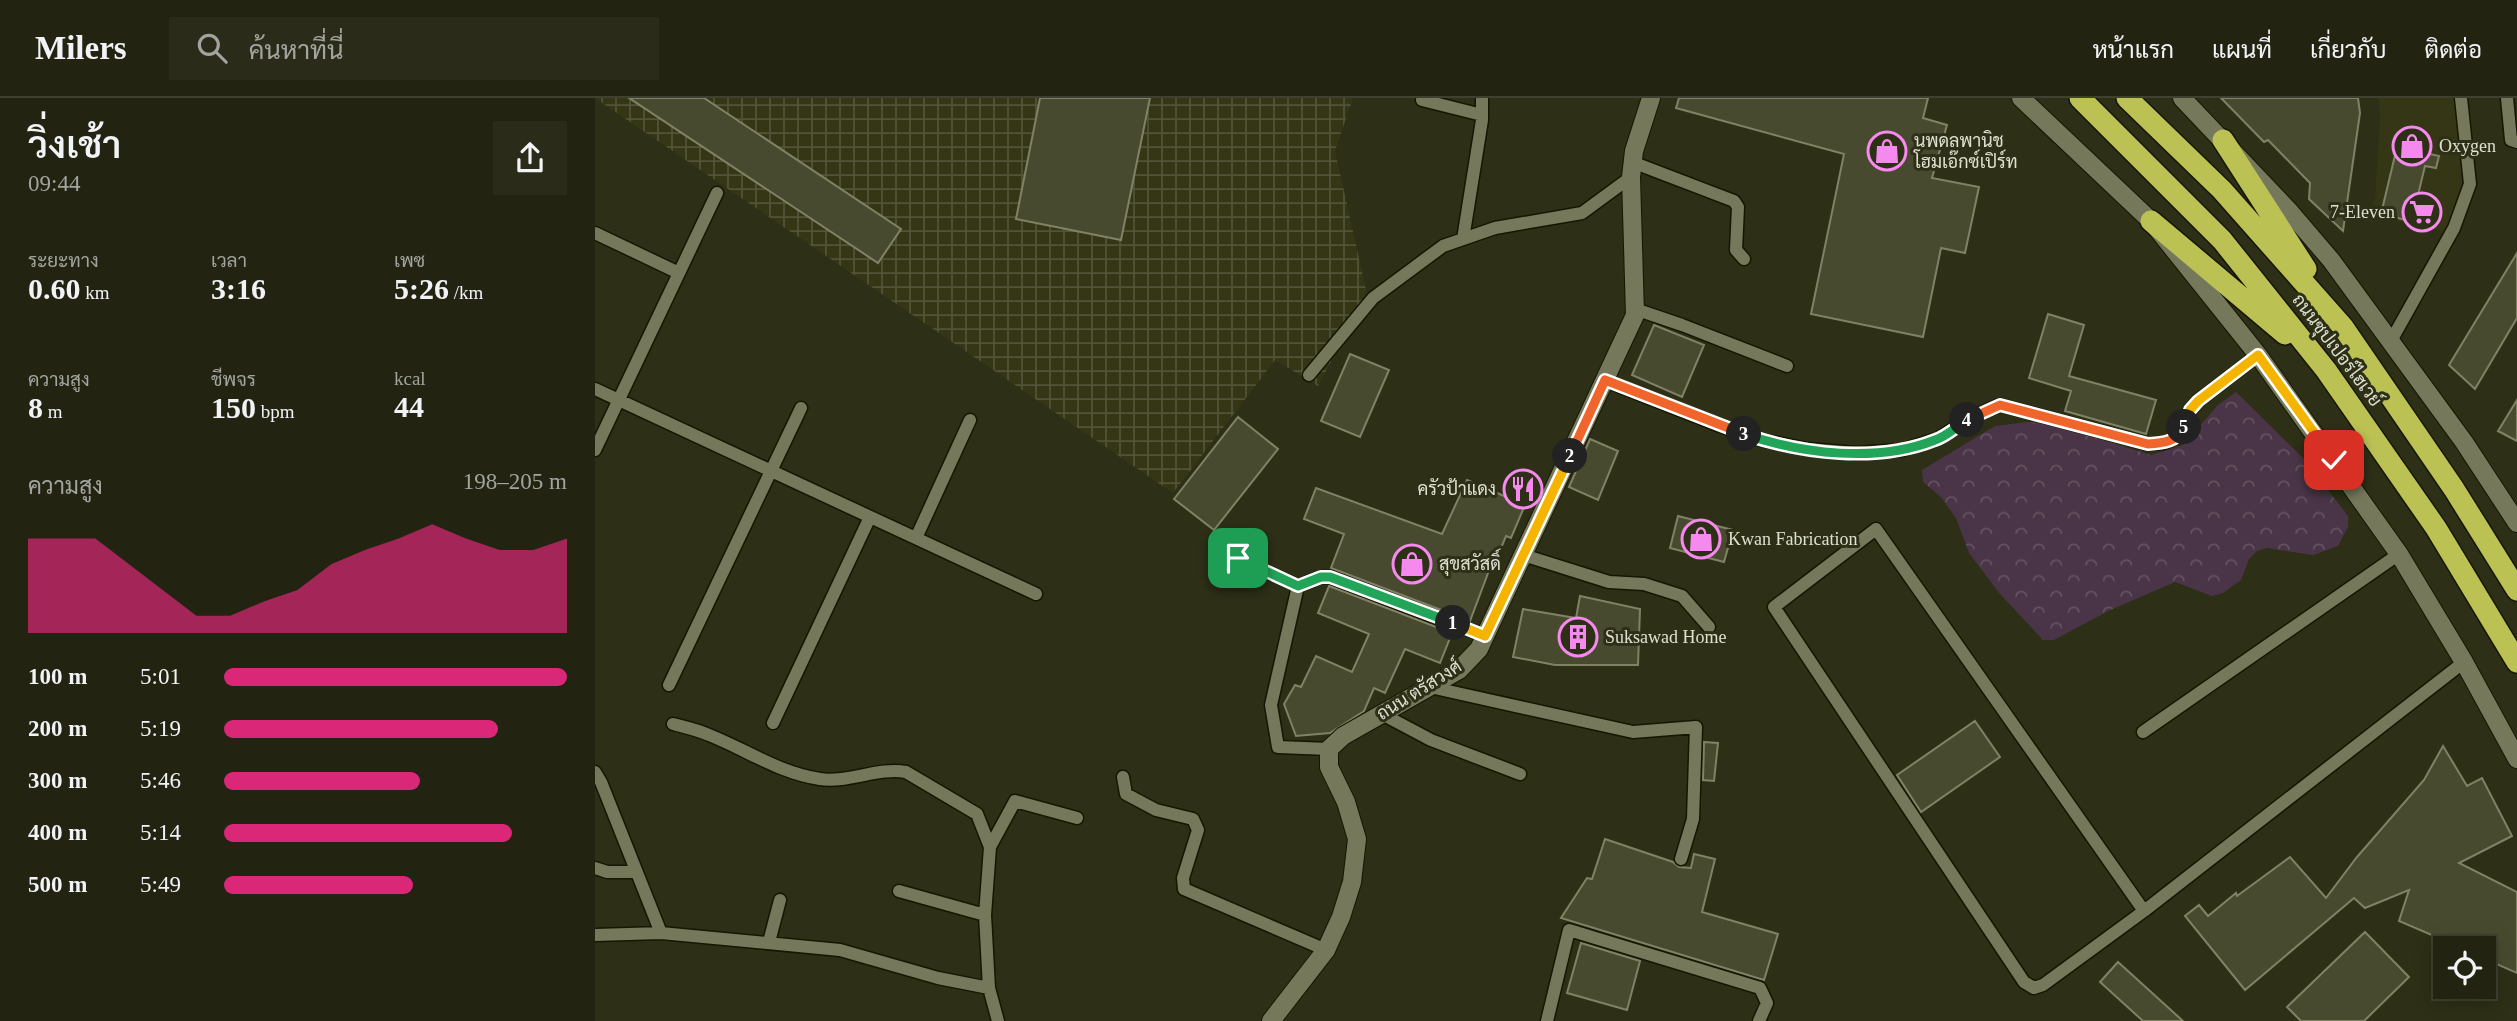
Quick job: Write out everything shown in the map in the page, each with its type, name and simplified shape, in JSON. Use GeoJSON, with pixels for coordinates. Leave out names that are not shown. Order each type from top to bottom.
{"type":"FeatureCollection","features":[{"type":"Feature","properties":{"kind":"highway","name":"ถนนซุปเปอร์ไฮเวย์"},"geometry":{"type":"LineString","coordinates":[[2080,98],[2222,240],[2326,370],[2436,528],[2517,662]]}},
{"type":"Feature","properties":{"kind":"highway","name":"ถนนซุปเปอร์ไฮเวย์"},"geometry":{"type":"LineString","coordinates":[[2127,98],[2222,190],[2343,327],[2453,489],[2517,590]]}},
{"type":"Feature","properties":{"kind":"highway"},"geometry":{"type":"LineString","coordinates":[[2223,140],[2343,327]]}},
{"type":"Feature","properties":{"kind":"highway"},"geometry":{"type":"LineString","coordinates":[[2151,221],[2326,370]]}},
{"type":"Feature","properties":{"kind":"main road","name":"ถนน ตรัสวงศ์"},"geometry":{"type":"LineString","coordinates":[[1329,749],[1343,736],[1459,670],[1479,649],[1635,315],[1632,170],[1634,151],[1651,98]]}},
{"type":"Feature","properties":{"kind":"main road"},"geometry":{"type":"LineString","coordinates":[[2021,98],[2151,221],[2258,355],[2399,554],[2464,662],[2517,759]]}},
{"type":"Feature","properties":{"kind":"main road"},"geometry":{"type":"LineString","coordinates":[[2182,98],[2331,260],[2464,442],[2517,523]]}},
{"type":"Feature","properties":{"kind":"main road"},"geometry":{"type":"LineString","coordinates":[[1271,1021],[1326,950],[1352,883],[1357,839],[1346,802],[1329,767],[1329,749]]}},
{"type":"Feature","properties":{"kind":"street"},"geometry":{"type":"LineString","coordinates":[[1463,239],[1482,115],[1482,98]]}},
{"type":"Feature","properties":{"kind":"street"},"geometry":{"type":"LineString","coordinates":[[2391,341],[2454,228],[2470,184],[2461,98]]}},
{"type":"Feature","properties":{"kind":"street"},"geometry":{"type":"LineString","coordinates":[[2507,98],[2511,141],[2517,142]]}},
{"type":"Feature","properties":{"kind":"street"},"geometry":{"type":"LineString","coordinates":[[1422,100],[1482,115]]}},
{"type":"Feature","properties":{"kind":"street"},"geometry":{"type":"LineString","coordinates":[[1309,374],[1373,298],[1443,246],[1495,228],[1582,213],[1632,170],[1734,201],[1738,207],[1736,250],[1744,259]]}},
{"type":"Feature","properties":{"kind":"street"},"geometry":{"type":"LineString","coordinates":[[595,450],[717,193]]}},
{"type":"Feature","properties":{"kind":"street"},"geometry":{"type":"LineString","coordinates":[[595,233],[679,273]]}},
{"type":"Feature","properties":{"kind":"street"},"geometry":{"type":"LineString","coordinates":[[1635,309],[1787,366]]}},
{"type":"Feature","properties":{"kind":"street"},"geometry":{"type":"LineString","coordinates":[[1605,380],[1730,430],[1761,440],[1808,449],[1856,453],[1902,450],[1937,439],[1972,417],[2000,405],[2148,444],[2164,443],[2180,436],[2190,410],[2198,401],[2258,355]]}},
{"type":"Feature","properties":{"kind":"street"},"geometry":{"type":"LineString","coordinates":[[595,389],[1036,594]]}},
{"type":"Feature","properties":{"kind":"street"},"geometry":{"type":"LineString","coordinates":[[669,685],[801,408]]}},
{"type":"Feature","properties":{"kind":"street"},"geometry":{"type":"LineString","coordinates":[[916,538],[970,419]]}},
{"type":"Feature","properties":{"kind":"street"},"geometry":{"type":"LineString","coordinates":[[773,723],[870,517]]}},
{"type":"Feature","properties":{"kind":"street"},"geometry":{"type":"LineString","coordinates":[[2144,911],[1876,529],[1774,607],[2024,982],[2034,988],[2043,985],[2144,911],[2464,662]]}},
{"type":"Feature","properties":{"kind":"street"},"geometry":{"type":"LineString","coordinates":[[2143,732],[2399,554]]}},
{"type":"Feature","properties":{"kind":"street"},"geometry":{"type":"LineString","coordinates":[[1523,555],[1609,582],[1644,584],[1682,596],[1710,627]]}},
{"type":"Feature","properties":{"kind":"street"},"geometry":{"type":"LineString","coordinates":[[1238,558],[1298,586],[1321,577],[1330,577],[1485,636]]}},
{"type":"Feature","properties":{"kind":"street"},"geometry":{"type":"LineString","coordinates":[[1298,586],[1271,705],[1278,747],[1329,749]]}},
{"type":"Feature","properties":{"kind":"street"},"geometry":{"type":"LineString","coordinates":[[1430,687],[1633,732],[1696,727],[1693,819],[1681,859]]}},
{"type":"Feature","properties":{"kind":"street"},"geometry":{"type":"LineString","coordinates":[[1382,714],[1431,740],[1520,774]]}},
{"type":"Feature","properties":{"kind":"street"},"geometry":{"type":"LineString","coordinates":[[673,724],[709,735],[773,766],[810,777],[825,779],[893,770],[906,772],[977,814],[990,847]]}},
{"type":"Feature","properties":{"kind":"street"},"geometry":{"type":"LineString","coordinates":[[595,772],[661,933]]}},
{"type":"Feature","properties":{"kind":"street"},"geometry":{"type":"LineString","coordinates":[[1123,777],[1126,794],[1156,810],[1192,819],[1198,830],[1183,878],[1184,889],[1326,950]]}},
{"type":"Feature","properties":{"kind":"street"},"geometry":{"type":"LineString","coordinates":[[998,1021],[989,988],[985,915],[990,847],[1015,801],[1077,818]]}},
{"type":"Feature","properties":{"kind":"street"},"geometry":{"type":"LineString","coordinates":[[595,868],[607,872],[635,872]]}},
{"type":"Feature","properties":{"kind":"street"},"geometry":{"type":"LineString","coordinates":[[899,891],[985,915]]}},
{"type":"Feature","properties":{"kind":"street"},"geometry":{"type":"LineString","coordinates":[[769,942],[780,901]]}},
{"type":"Feature","properties":{"kind":"street"},"geometry":{"type":"LineString","coordinates":[[1547,1021],[1569,930],[1760,988],[1767,1003],[1759,1021]]}},
{"type":"Feature","properties":{"kind":"street"},"geometry":{"type":"LineString","coordinates":[[595,935],[661,933],[840,950],[939,978],[989,988]]}},
{"type":"Feature","properties":{"kind":"shaded area"},"geometry":{"type":"Polygon","coordinates":[[[595,98],[1353,98],[1335,151],[1367,294],[1318,386],[1275,360],[1173,493],[595,98]]]}},
{"type":"Feature","properties":{"kind":"shaded area"},"geometry":{"type":"Polygon","coordinates":[[[2378,98],[2454,98],[2463,184],[2460,202],[2447,232],[2371,215],[2375,197],[2380,119],[2378,98]]]}},
{"type":"Feature","properties":{"kind":"green space"},"geometry":{"type":"Polygon","coordinates":[[[2236,392],[2306,461],[2348,516],[2348,527],[2338,546],[2313,555],[2267,548],[2257,551],[2249,559],[2241,580],[2223,593],[2212,596],[2175,582],[2108,611],[2054,640],[2043,640],[2000,594],[1969,553],[1956,518],[1941,497],[1923,482],[1922,470],[1995,426],[2028,422],[2049,423],[2151,455],[2183,445],[2218,405],[2236,392]]]}},
{"type":"Feature","properties":{"kind":"building"},"geometry":{"type":"Polygon","coordinates":[[[629,98],[704,98],[901,229],[878,263],[629,98]]]}},
{"type":"Feature","properties":{"kind":"building"},"geometry":{"type":"Polygon","coordinates":[[[1040,98],[1150,98],[1121,240],[1016,219],[1040,98]]]}},
{"type":"Feature","properties":{"kind":"building"},"geometry":{"type":"Polygon","coordinates":[[[1679,98],[1928,98],[1923,118],[1947,125],[1932,178],[1979,187],[1965,253],[1941,248],[1923,337],[1811,314],[1844,154],[1676,108],[1679,98]]]}},
{"type":"Feature","properties":{"kind":"building"},"geometry":{"type":"Polygon","coordinates":[[[2221,98],[2358,98],[2360,113],[2343,231],[2309,199],[2310,183],[2268,140],[2264,142],[2221,98]]]}},
{"type":"Feature","properties":{"kind":"building"},"geometry":{"type":"Polygon","coordinates":[[[2397,147],[2439,156],[2436,168],[2425,166],[2417,199],[2428,202],[2423,224],[2381,214],[2397,147]]]}},
{"type":"Feature","properties":{"kind":"building"},"geometry":{"type":"Polygon","coordinates":[[[2517,253],[2517,318],[2475,389],[2449,365],[2517,253]]]}},
{"type":"Feature","properties":{"kind":"building"},"geometry":{"type":"Polygon","coordinates":[[[2048,314],[2084,325],[2069,376],[2156,400],[2146,434],[2065,411],[2071,391],[2029,378],[2048,314]]]}},
{"type":"Feature","properties":{"kind":"building"},"geometry":{"type":"Polygon","coordinates":[[[1654,325],[1704,345],[1682,397],[1632,375],[1654,325]]]}},
{"type":"Feature","properties":{"kind":"building"},"geometry":{"type":"Polygon","coordinates":[[[1350,354],[1389,370],[1360,437],[1321,421],[1350,354]]]}},
{"type":"Feature","properties":{"kind":"building"},"geometry":{"type":"Polygon","coordinates":[[[2517,400],[2517,441],[2498,431],[2517,400]]]}},
{"type":"Feature","properties":{"kind":"building"},"geometry":{"type":"Polygon","coordinates":[[[1238,417],[1278,449],[1214,530],[1174,499],[1238,417]]]}},
{"type":"Feature","properties":{"kind":"building"},"geometry":{"type":"Polygon","coordinates":[[[1590,439],[1618,451],[1598,500],[1569,487],[1590,439]]]}},
{"type":"Feature","properties":{"kind":"building","name":"สุขสวัสดิ์"},"geometry":{"type":"Polygon","coordinates":[[[1467,480],[1525,505],[1511,538],[1506,536],[1499,553],[1496,552],[1470,621],[1331,568],[1344,534],[1304,519],[1316,488],[1442,534],[1467,480]]]}},
{"type":"Feature","properties":{"kind":"building","name":"Kwan Fabrication"},"geometry":{"type":"Polygon","coordinates":[[[1678,516],[1733,530],[1724,562],[1670,548],[1678,516]]]}},
{"type":"Feature","properties":{"kind":"building"},"geometry":{"type":"Polygon","coordinates":[[[1329,586],[1452,633],[1440,663],[1405,649],[1385,693],[1374,688],[1364,711],[1330,733],[1296,736],[1284,704],[1295,685],[1301,687],[1316,656],[1352,672],[1369,634],[1318,613],[1329,586]]]}},
{"type":"Feature","properties":{"kind":"building","name":"Suksawad Home"},"geometry":{"type":"Polygon","coordinates":[[[1580,596],[1640,609],[1638,665],[1555,665],[1513,657],[1523,609],[1576,618],[1580,596]]]}},
{"type":"Feature","properties":{"kind":"building"},"geometry":{"type":"Polygon","coordinates":[[[1975,721],[2000,757],[1921,812],[1897,775],[1975,721]]]}},
{"type":"Feature","properties":{"kind":"building"},"geometry":{"type":"Polygon","coordinates":[[[1704,742],[1718,743],[1714,781],[1703,780],[1704,742]]]}},
{"type":"Feature","properties":{"kind":"building"},"geometry":{"type":"Polygon","coordinates":[[[2443,746],[2467,786],[2482,778],[2512,836],[2459,863],[2517,892],[2517,973],[2496,964],[2496,936],[2434,936],[2399,921],[2409,890],[2365,908],[2354,898],[2245,990],[2185,916],[2199,905],[2208,916],[2236,893],[2237,896],[2290,857],[2326,898],[2357,857],[2424,780],[2443,746]]]}},
{"type":"Feature","properties":{"kind":"building"},"geometry":{"type":"Polygon","coordinates":[[[1605,839],[1673,862],[1679,867],[1691,868],[1694,854],[1715,859],[1702,912],[1778,934],[1764,980],[1561,918],[1587,878],[1592,879],[1605,839]]]}},
{"type":"Feature","properties":{"kind":"building"},"geometry":{"type":"Polygon","coordinates":[[[2365,932],[2409,977],[2364,1021],[2301,1021],[2287,1007],[2365,932]]]}},
{"type":"Feature","properties":{"kind":"building"},"geometry":{"type":"Polygon","coordinates":[[[1581,943],[1640,961],[1627,1010],[1567,993],[1581,943]]]}},
{"type":"Feature","properties":{"kind":"building"},"geometry":{"type":"Polygon","coordinates":[[[2118,962],[2183,1021],[2143,1021],[2100,982],[2118,962]]]}},
{"type":"Feature","properties":{"kind":"place","name":"Oxygen"},"geometry":{"type":"Point","coordinates":[2412,146]}},
{"type":"Feature","properties":{"kind":"place","name":"นพดลพานิช โฮมเอ๊กซ์เปิร์ท"},"geometry":{"type":"Point","coordinates":[1887,151]}},
{"type":"Feature","properties":{"kind":"place","name":"7-Eleven"},"geometry":{"type":"Point","coordinates":[2422,212]}},
{"type":"Feature","properties":{"kind":"place","name":"ครัวป้าแดง"},"geometry":{"type":"Point","coordinates":[1523,489]}},
{"type":"Feature","properties":{"kind":"place","name":"Kwan Fabrication"},"geometry":{"type":"Point","coordinates":[1701,539]}},
{"type":"Feature","properties":{"kind":"place","name":"สุขสวัสดิ์"},"geometry":{"type":"Point","coordinates":[1412,564]}},
{"type":"Feature","properties":{"kind":"place","name":"Suksawad Home"},"geometry":{"type":"Point","coordinates":[1578,637]}},
{"type":"Feature","properties":{"kind":"route"},"geometry":{"type":"LineString","coordinates":[[1238,558],[1298,586],[1321,577],[1344,581],[1485,636],[1605,380],[1761,440],[1808,449],[1856,453],[1902,450],[1937,439],[1972,417],[2000,405],[2148,444],[2164,443],[2180,436],[2190,410],[2198,401],[2258,355],[2334,460]]}}]}
